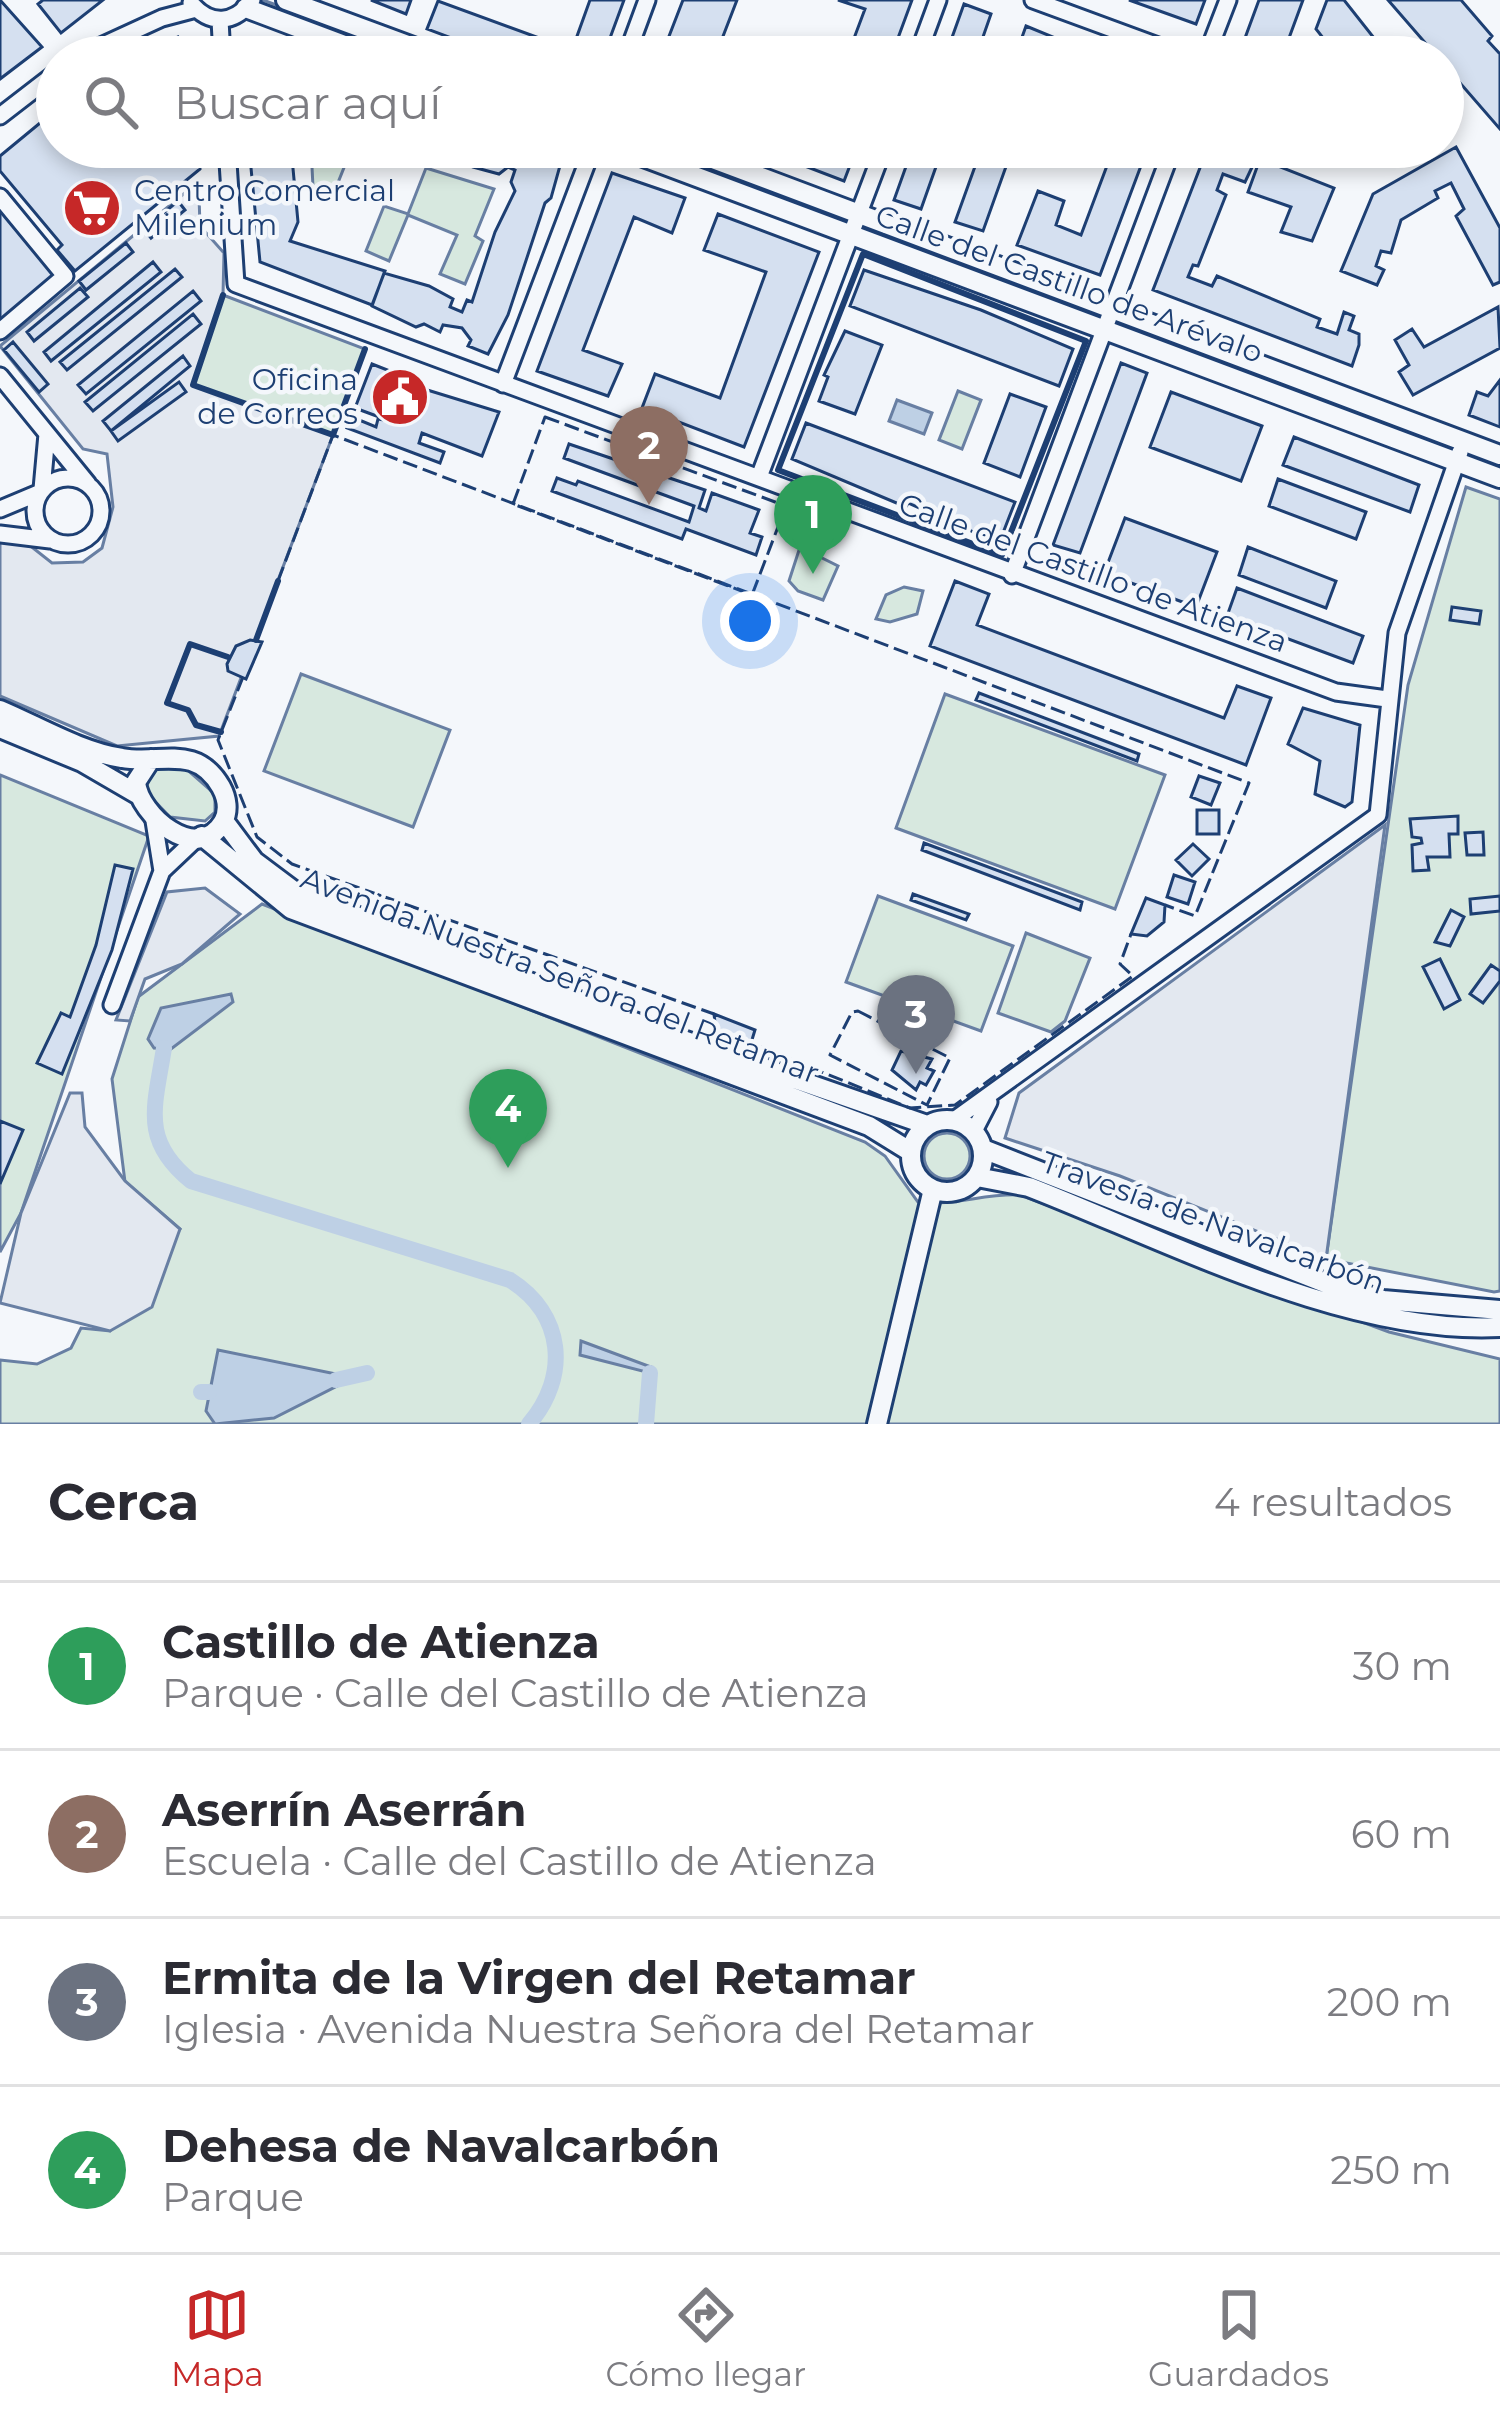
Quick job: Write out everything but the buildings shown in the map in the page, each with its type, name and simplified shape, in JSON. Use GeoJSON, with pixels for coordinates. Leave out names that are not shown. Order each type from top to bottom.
{"type":"FeatureCollection","features":[{"type":"Feature","properties":{"kind":"street"},"geometry":{"type":"LineString","coordinates":[[286,0],[383,36]]}},
{"type":"Feature","properties":{"kind":"street"},"geometry":{"type":"LineString","coordinates":[[634,36],[647,0]]}},
{"type":"Feature","properties":{"kind":"street"},"geometry":{"type":"LineString","coordinates":[[925,36],[938,0]]}},
{"type":"Feature","properties":{"kind":"street"},"geometry":{"type":"LineString","coordinates":[[1033,0],[1131,36]]}},
{"type":"Feature","properties":{"kind":"street"},"geometry":{"type":"LineString","coordinates":[[1215,36],[1228,0]]}},
{"type":"Feature","properties":{"kind":"street"},"geometry":{"type":"LineString","coordinates":[[220,20],[249,4],[326,36]]}},
{"type":"Feature","properties":{"kind":"street"},"geometry":{"type":"LineString","coordinates":[[123,36],[193,5],[220,20]]}},
{"type":"Feature","properties":{"kind":"street"},"geometry":{"type":"LineString","coordinates":[[220,20],[221,36]]}},
{"type":"Feature","properties":{"kind":"street"},"geometry":{"type":"LineString","coordinates":[[0,116],[36,88]]}},
{"type":"Feature","properties":{"kind":"street","name":"Calle del Castillo de Atienza"},"geometry":{"type":"LineString","coordinates":[[228,168],[236,284],[1336,692],[1388,699]]}},
{"type":"Feature","properties":{"kind":"street"},"geometry":{"type":"LineString","coordinates":[[502,384],[585,168]]}},
{"type":"Feature","properties":{"kind":"street","name":"Calle del Castillo de Arévalo"},"geometry":{"type":"LineString","coordinates":[[673,168],[1500,478]]}},
{"type":"Feature","properties":{"kind":"street","name":"Calle del Castillo de Arévalo"},"geometry":{"type":"LineString","coordinates":[[738,168],[1500,455]]}},
{"type":"Feature","properties":{"kind":"street"},"geometry":{"type":"LineString","coordinates":[[759,477],[876,168]]}},
{"type":"Feature","properties":{"kind":"street"},"geometry":{"type":"LineString","coordinates":[[1012,575],[1165,168]]}},
{"type":"Feature","properties":{"kind":"street"},"geometry":{"type":"LineString","coordinates":[[0,197],[65,276],[0,331]]}},
{"type":"Feature","properties":{"kind":"street"},"geometry":{"type":"LineString","coordinates":[[0,376],[99,498],[101,516],[94,532],[81,542],[0,533]]}},
{"type":"Feature","properties":{"kind":"street"},"geometry":{"type":"LineString","coordinates":[[46,431],[35,519],[51,541]]}},
{"type":"Feature","properties":{"kind":"street"},"geometry":{"type":"LineString","coordinates":[[877,1424],[933,1189],[916,1174],[911,1152],[927,1125],[954,1120],[996,1093],[1378,814],[1397,633],[1464,441]]}},
{"type":"Feature","properties":{"kind":"street"},"geometry":{"type":"LineString","coordinates":[[0,509],[55,480],[88,484]]}},
{"type":"Feature","properties":{"kind":"street"},"geometry":{"type":"LineString","coordinates":[[0,710],[121,758],[185,757],[212,774],[227,805],[224,821],[162,871],[112,1004]]}},
{"type":"Feature","properties":{"kind":"street"},"geometry":{"type":"LineString","coordinates":[[0,728],[82,762],[137,794]]}},
{"type":"Feature","properties":{"kind":"street"},"geometry":{"type":"LineString","coordinates":[[151,759],[136,782],[137,794],[154,821],[162,871]]}},
{"type":"Feature","properties":{"kind":"street"},"geometry":{"type":"LineString","coordinates":[[154,821],[170,831],[201,836]]}},
{"type":"Feature","properties":{"kind":"street","name":"Avenida Nuestra Señora del Retamar"},"geometry":{"type":"LineString","coordinates":[[224,821],[254,861],[298,894],[770,1072],[927,1125]]}},
{"type":"Feature","properties":{"kind":"street","name":"Avenida Nuestra Señora del Retamar"},"geometry":{"type":"LineString","coordinates":[[201,836],[291,909],[869,1126],[911,1152]]}},
{"type":"Feature","properties":{"kind":"street"},"geometry":{"type":"LineString","coordinates":[[977,1177],[979,1140],[996,1093]]}},
{"type":"Feature","properties":{"kind":"street","name":"Travesía de Navalcarbón"},"geometry":{"type":"LineString","coordinates":[[954,1120],[979,1140],[1333,1286],[1415,1304],[1500,1310]]}},
{"type":"Feature","properties":{"kind":"street","name":"Travesía de Navalcarbón"},"geometry":{"type":"LineString","coordinates":[[933,1189],[957,1191],[977,1177],[1029,1187],[1331,1304],[1455,1329],[1500,1331]]}},
{"type":"Feature","properties":{"kind":"shaded area"},"geometry":{"type":"Polygon","coordinates":[[[263,0],[360,36],[338,36],[261,7],[263,0]]]}},
{"type":"Feature","properties":{"kind":"shaded area"},"geometry":{"type":"Polygon","coordinates":[[[312,168],[344,168],[333,195],[313,187],[312,168]]]}},
{"type":"Feature","properties":{"kind":"shaded area"},"geometry":{"type":"Polygon","coordinates":[[[426,168],[494,189],[475,236],[483,241],[465,284],[440,274],[457,235],[408,215],[389,261],[366,251],[384,206],[408,214],[426,168]]]}},
{"type":"Feature","properties":{"kind":"shaded area"},"geometry":{"type":"Polygon","coordinates":[[[693,168],[712,168],[843,217],[840,223],[693,168]]]}},
{"type":"Feature","properties":{"kind":"shaded area"},"geometry":{"type":"Polygon","coordinates":[[[192,187],[199,196],[200,226],[224,253],[223,295],[193,385],[333,435],[219,736],[117,746],[0,696],[0,541],[28,544],[52,563],[83,562],[102,548],[113,507],[107,454],[83,449],[0,346],[192,187]]]}},
{"type":"Feature","properties":{"kind":"shaded area"},"geometry":{"type":"Polygon","coordinates":[[[866,224],[1096,311],[1093,317],[863,231],[866,224]]]}},
{"type":"Feature","properties":{"kind":"shaded area"},"geometry":{"type":"Polygon","coordinates":[[[223,295],[365,349],[333,435],[193,385],[223,295]]]}},
{"type":"Feature","properties":{"kind":"shaded area"},"geometry":{"type":"Polygon","coordinates":[[[1121,319],[1444,441],[1441,447],[1118,326],[1121,319]]]}},
{"type":"Feature","properties":{"kind":"shaded area"},"geometry":{"type":"Polygon","coordinates":[[[958,391],[981,400],[962,449],[939,440],[958,391]]]}},
{"type":"Feature","properties":{"kind":"shaded area"},"geometry":{"type":"Polygon","coordinates":[[[1466,487],[1500,499],[1500,1291],[1494,1292],[1326,1259],[1408,685],[1466,487]]]}},
{"type":"Feature","properties":{"kind":"shaded area"},"geometry":{"type":"Polygon","coordinates":[[[800,547],[838,566],[823,600],[798,591],[789,581],[800,547]]]}},
{"type":"Feature","properties":{"kind":"shaded area"},"geometry":{"type":"Polygon","coordinates":[[[904,587],[923,591],[917,614],[890,622],[876,619],[886,595],[904,587]]]}},
{"type":"Feature","properties":{"kind":"shaded area"},"geometry":{"type":"Polygon","coordinates":[[[301,674],[450,730],[413,827],[264,771],[301,674]]]}},
{"type":"Feature","properties":{"kind":"shaded area"},"geometry":{"type":"Polygon","coordinates":[[[945,694],[1165,775],[1115,909],[896,828],[945,694]]]}},
{"type":"Feature","properties":{"kind":"shaded area"},"geometry":{"type":"Polygon","coordinates":[[[183,766],[215,794],[215,812],[205,821],[170,817],[145,791],[152,771],[183,766]]]}},
{"type":"Feature","properties":{"kind":"shaded area"},"geometry":{"type":"Polygon","coordinates":[[[0,775],[149,836],[21,1213],[0,1252],[0,775]]]}},
{"type":"Feature","properties":{"kind":"shaded area"},"geometry":{"type":"Polygon","coordinates":[[[1385,825],[1326,1259],[1120,1176],[1005,1138],[1019,1093],[1385,825]]]}},
{"type":"Feature","properties":{"kind":"shaded area"},"geometry":{"type":"Polygon","coordinates":[[[205,888],[240,914],[182,964],[145,979],[130,1021],[116,1020],[167,892],[205,888]]]}},
{"type":"Feature","properties":{"kind":"shaded area"},"geometry":{"type":"Polygon","coordinates":[[[878,896],[1013,946],[981,1031],[846,982],[878,896]]]}},
{"type":"Feature","properties":{"kind":"shaded area"},"geometry":{"type":"Polygon","coordinates":[[[262,904],[865,1142],[885,1156],[918,1202],[1020,1195],[1389,1332],[1500,1359],[1500,1424],[0,1424],[0,1360],[37,1364],[71,1348],[81,1328],[110,1331],[180,1229],[125,1182],[112,1079],[138,997],[262,904]]]}},
{"type":"Feature","properties":{"kind":"shaded area"},"geometry":{"type":"Polygon","coordinates":[[[1026,933],[1090,958],[1065,1021],[1051,1032],[998,1013],[1026,933]]]}},
{"type":"Feature","properties":{"kind":"shaded area"},"geometry":{"type":"Polygon","coordinates":[[[70,1093],[82,1093],[85,1127],[125,1181],[180,1229],[152,1307],[110,1331],[0,1303],[21,1213],[70,1093]]]}},
{"type":"Feature","properties":{"kind":"shaded area"},"geometry":{"type":"Polygon","coordinates":[[[947,1133],[963,1140],[970,1156],[963,1172],[947,1179],[931,1172],[924,1156],[931,1140],[947,1133]]]}},
{"type":"Feature","properties":{"kind":"water"},"geometry":{"type":"Polygon","coordinates":[[[897,400],[932,413],[924,434],[889,421],[897,400]]]}},
{"type":"Feature","properties":{"kind":"water"},"geometry":{"type":"Polygon","coordinates":[[[231,994],[233,1002],[171,1049],[154,1048],[148,1039],[161,1008],[231,994]]]}},
{"type":"Feature","properties":{"kind":"water"},"geometry":{"type":"Polygon","coordinates":[[[581,1341],[651,1367],[650,1373],[580,1355],[581,1341]]]}},
{"type":"Feature","properties":{"kind":"water"},"geometry":{"type":"Polygon","coordinates":[[[218,1350],[336,1374],[337,1386],[274,1418],[215,1424],[206,1411],[218,1350]]]}},
{"type":"Feature","properties":{"kind":"waterway"},"geometry":{"type":"LineString","coordinates":[[164,1048],[155,1105],[158,1136],[164,1151],[191,1181],[510,1280],[528,1294],[542,1310],[555,1347],[551,1386],[529,1424]]}},
{"type":"Feature","properties":{"kind":"waterway"},"geometry":{"type":"LineString","coordinates":[[336,1380],[367,1373]]}},
{"type":"Feature","properties":{"kind":"waterway"},"geometry":{"type":"LineString","coordinates":[[646,1424],[650,1373]]}},
{"type":"Feature","properties":{"kind":"waterway"},"geometry":{"type":"LineString","coordinates":[[201,1392],[209,1392]]}},
{"type":"Feature","properties":{"kind":"fence"},"geometry":{"type":"LineString","coordinates":[[545,417],[786,506],[752,595],[513,504],[545,417]]}},
{"type":"Feature","properties":{"kind":"fence"},"geometry":{"type":"LineString","coordinates":[[278,581],[333,435],[1249,783],[1195,916],[1165,905]]}},
{"type":"Feature","properties":{"kind":"fence"},"geometry":{"type":"LineString","coordinates":[[243,677],[218,740],[257,837],[292,864],[714,1014]]}},
{"type":"Feature","properties":{"kind":"fence"},"geometry":{"type":"LineString","coordinates":[[751,1043],[910,1108],[955,1105],[1133,976],[1120,964],[1131,934]]}},
{"type":"Feature","properties":{"kind":"fence"},"geometry":{"type":"LineString","coordinates":[[858,1011],[950,1058],[927,1105],[830,1055],[852,1012],[858,1011]]}},
{"type":"Feature","properties":{"kind":"wall"},"geometry":{"type":"LineString","coordinates":[[863,254],[1086,341],[1002,555],[778,470],[863,254]]}},
{"type":"Feature","properties":{"kind":"wall"},"geometry":{"type":"LineString","coordinates":[[223,295],[193,385],[333,435],[365,349]]}},
{"type":"Feature","properties":{"kind":"wall"},"geometry":{"type":"LineString","coordinates":[[256,640],[278,581]]}},
{"type":"Feature","properties":{"kind":"wall"},"geometry":{"type":"LineString","coordinates":[[221,732],[196,725],[188,710],[167,703],[190,644],[228,657]]}},
{"type":"Feature","properties":{"kind":"place","name":"Centro Comercial Milenium"},"geometry":{"type":"Point","coordinates":[92,208]}},
{"type":"Feature","properties":{"kind":"place","name":"Oficina de Correos"},"geometry":{"type":"Point","coordinates":[400,397]}},
{"type":"Feature","properties":{"kind":"place","name":"Aserrín Aserrán"},"geometry":{"type":"Point","coordinates":[649,505]}},
{"type":"Feature","properties":{"kind":"place","name":"Castillo de Atienza"},"geometry":{"type":"Point","coordinates":[813,574]}},
{"type":"Feature","properties":{"kind":"place","name":"Ermita de la Virgen del Retamar"},"geometry":{"type":"Point","coordinates":[916,1074]}},
{"type":"Feature","properties":{"kind":"place","name":"Dehesa de Navalcarbón"},"geometry":{"type":"Point","coordinates":[508,1168]}}]}
